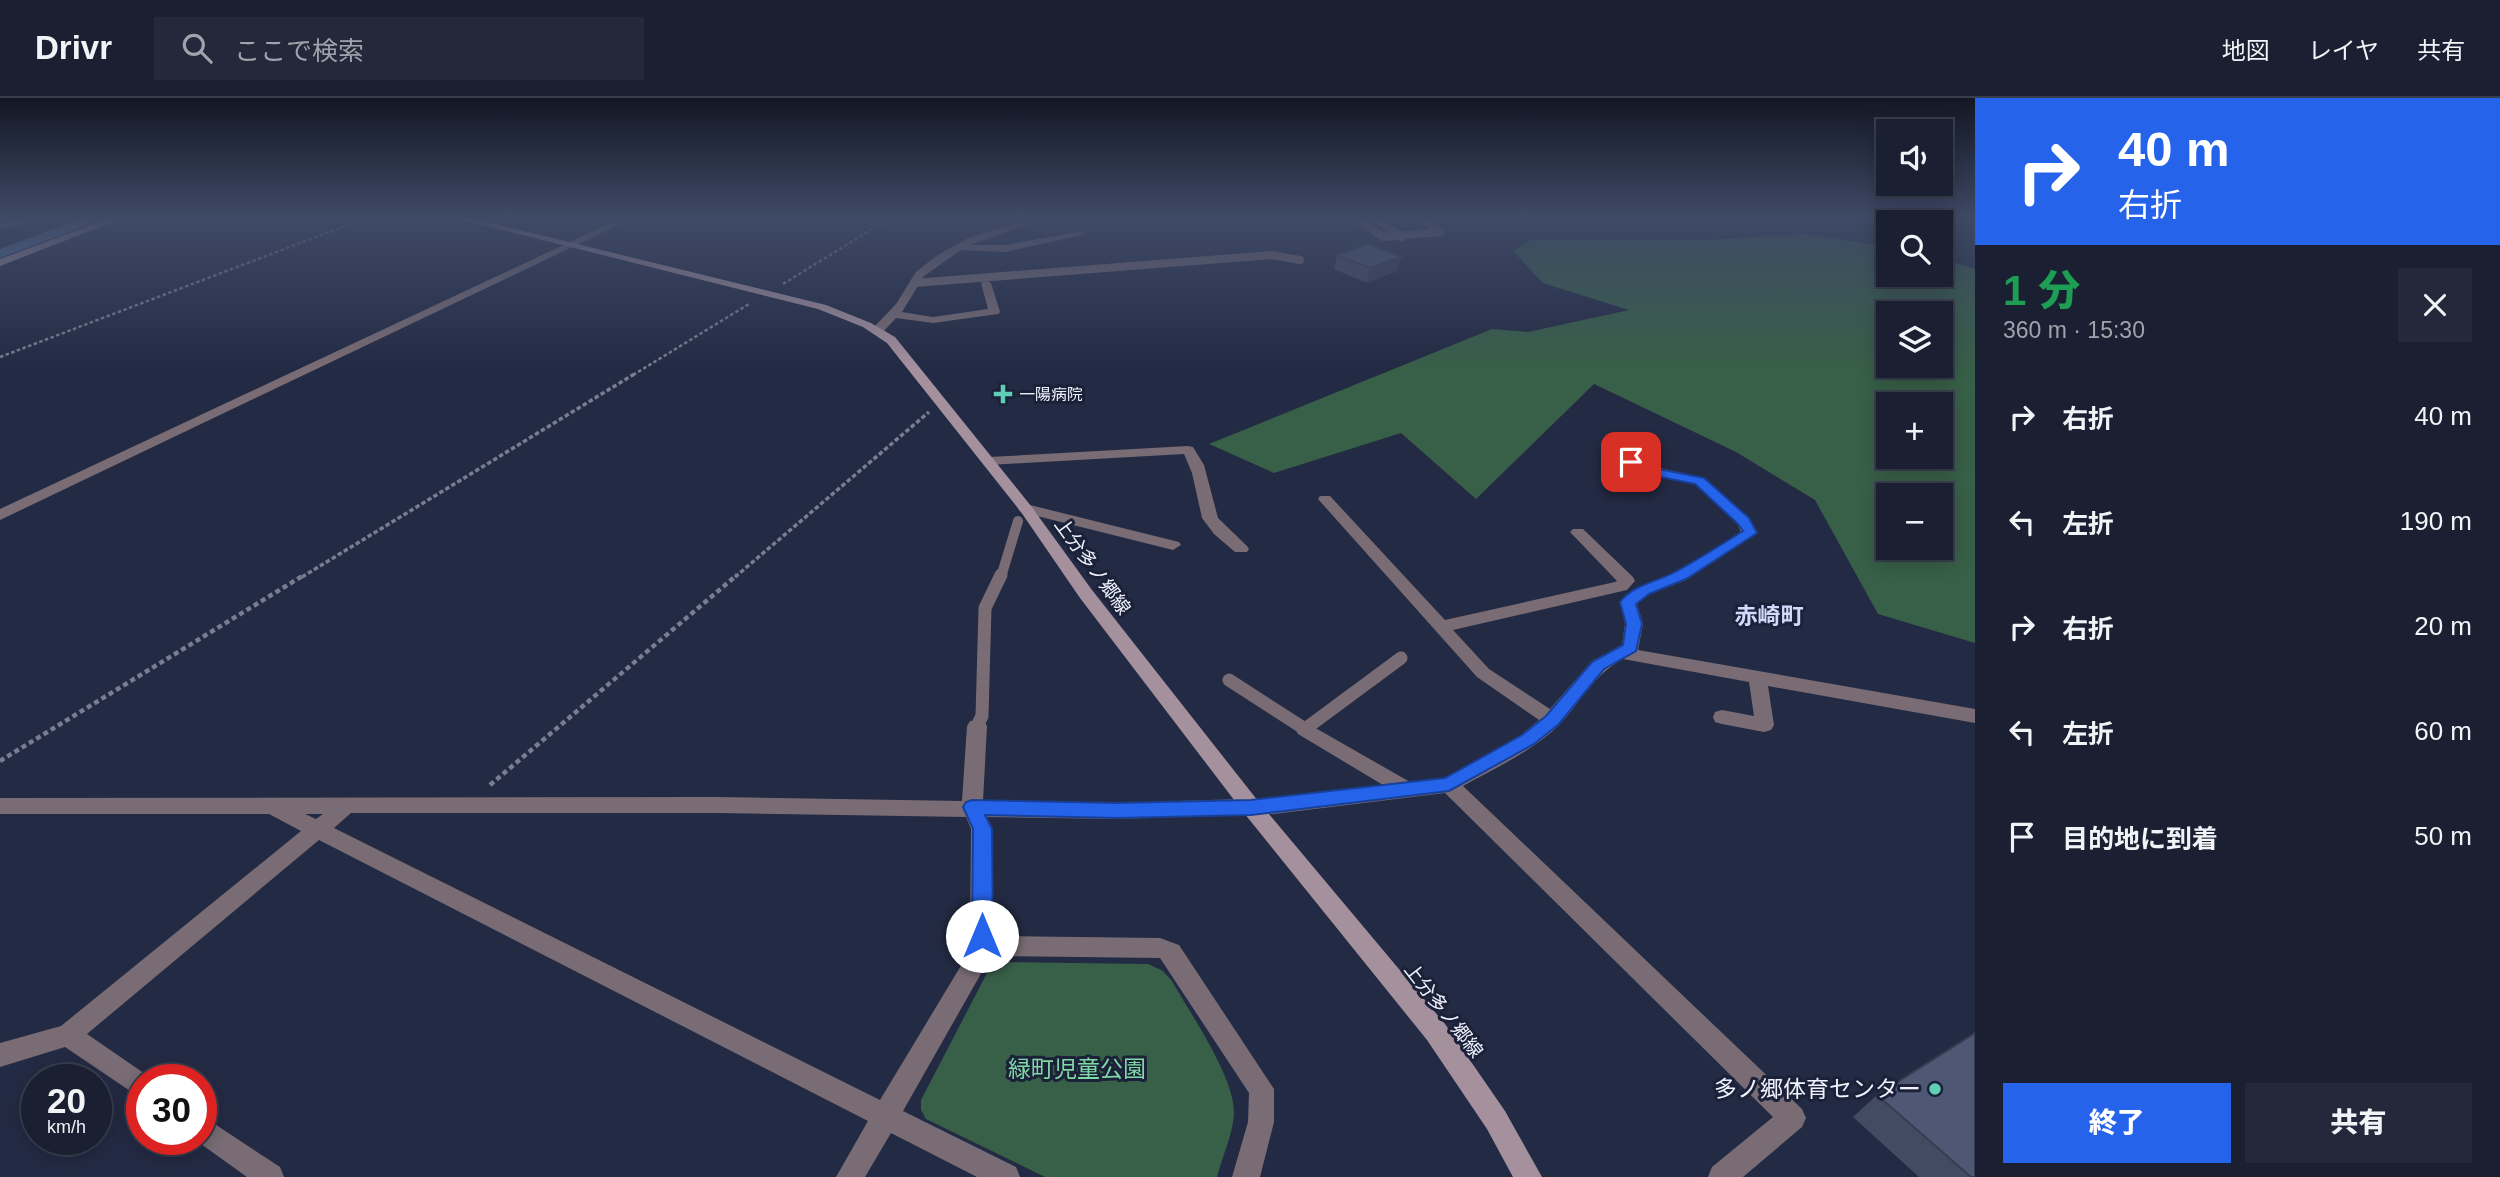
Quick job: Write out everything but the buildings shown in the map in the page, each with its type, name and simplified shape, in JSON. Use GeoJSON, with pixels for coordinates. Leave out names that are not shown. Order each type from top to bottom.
{"type":"FeatureCollection","features":[{"type":"Feature","properties":{"kind":"main road","name":"上分多ノ郷線"},"geometry":{"type":"LineString","coordinates":[[663,268],[839,313],[878,330],[891,340],[989,461],[1020,509],[1251,807],[1436,1032],[1496,1120],[1528,1177]]}},
{"type":"Feature","properties":{"kind":"street"},"geometry":{"type":"LineString","coordinates":[[0,515],[525,268]]}},
{"type":"Feature","properties":{"kind":"street"},"geometry":{"type":"LineString","coordinates":[[878,330],[895,314],[914,283],[927,268]]}},
{"type":"Feature","properties":{"kind":"street"},"geometry":{"type":"LineString","coordinates":[[895,314],[933,320],[994,312],[986,283]]}},
{"type":"Feature","properties":{"kind":"street"},"geometry":{"type":"LineString","coordinates":[[989,461],[1188,450],[1195,459],[1209,516],[1214,525],[1241,549]]}},
{"type":"Feature","properties":{"kind":"street"},"geometry":{"type":"LineString","coordinates":[[0,806],[274,808],[719,805],[1117,811],[1251,807],[1449,785],[1528,740],[1552,720],[1598,666],[1630,648],[1634,624],[1628,602],[1639,594],[1680,576],[1750,533],[1744,521],[1700,481],[1656,472],[1631,462]]}},
{"type":"Feature","properties":{"kind":"street"},"geometry":{"type":"LineString","coordinates":[[1325,499],[1483,673],[1552,720]]}},
{"type":"Feature","properties":{"kind":"street"},"geometry":{"type":"LineString","coordinates":[[1020,509],[1173,545]]}},
{"type":"Feature","properties":{"kind":"street"},"geometry":{"type":"LineString","coordinates":[[1440,627],[1621,586],[1627,580],[1625,576],[1578,532]]}},
{"type":"Feature","properties":{"kind":"street"},"geometry":{"type":"LineString","coordinates":[[1621,586],[1639,594]]}},
{"type":"Feature","properties":{"kind":"street"},"geometry":{"type":"LineString","coordinates":[[1620,653],[1975,716]]}},
{"type":"Feature","properties":{"kind":"street"},"geometry":{"type":"LineString","coordinates":[[1722,717],[1763,725],[1763,705],[1757,677]]}},
{"type":"Feature","properties":{"kind":"street"},"geometry":{"type":"LineString","coordinates":[[850,1177],[979,956],[982,829],[972,807],[977,726]]}},
{"type":"Feature","properties":{"kind":"street"},"geometry":{"type":"LineString","coordinates":[[1305,729],[1409,791]]}},
{"type":"Feature","properties":{"kind":"street"},"geometry":{"type":"LineString","coordinates":[[1449,785],[1793,1118],[1722,1177]]}},
{"type":"Feature","properties":{"kind":"street"},"geometry":{"type":"LineString","coordinates":[[0,1055],[68,1035],[345,807]]}},
{"type":"Feature","properties":{"kind":"street"},"geometry":{"type":"LineString","coordinates":[[274,808],[1006,1177]]}},
{"type":"Feature","properties":{"kind":"street"},"geometry":{"type":"LineString","coordinates":[[981,946],[1160,948],[1171,952],[1261,1089],[1264,1103],[1246,1177]]}},
{"type":"Feature","properties":{"kind":"street"},"geometry":{"type":"LineString","coordinates":[[68,1035],[126,1076]]}},
{"type":"Feature","properties":{"kind":"street"},"geometry":{"type":"LineString","coordinates":[[217,1139],[270,1177]]}},
{"type":"Feature","properties":{"kind":"lane"},"geometry":{"type":"LineString","coordinates":[[914,283],[1115,268]]}},
{"type":"Feature","properties":{"kind":"lane"},"geometry":{"type":"LineString","coordinates":[[977,726],[982,716],[985,607],[1000,579],[1020,509]]}},
{"type":"Feature","properties":{"kind":"lane"},"geometry":{"type":"LineString","coordinates":[[1229,680],[1305,729],[1401,658]]}},
{"type":"Feature","properties":{"kind":"path"},"geometry":{"type":"LineString","coordinates":[[0,357],[233,268]]}},
{"type":"Feature","properties":{"kind":"path"},"geometry":{"type":"LineString","coordinates":[[0,761],[809,268]]}},
{"type":"Feature","properties":{"kind":"path"},"geometry":{"type":"LineString","coordinates":[[468,807],[926,413],[946,406]]}},
{"type":"Feature","properties":{"kind":"green space"},"geometry":{"type":"Polygon","coordinates":[[[1529,268],[1876,268],[1876,287],[1953,287],[1953,268],[1975,269],[1975,643],[1878,614],[1815,500],[1736,452],[1594,384],[1476,499],[1401,433],[1274,473],[1209,444],[1492,329],[1528,332],[1629,310],[1543,283],[1529,268]]]}},
{"type":"Feature","properties":{"kind":"green space","name":"緑町児童公園"},"geometry":{"type":"Polygon","coordinates":[[[1005,962],[1148,964],[1163,971],[1172,981],[1210,1046],[1232,1099],[1233,1122],[1217,1177],[1045,1177],[926,1119],[921,1110],[921,1100],[987,973],[1005,962]]]}},
{"type":"Feature","properties":{"kind":"place","name":"一陽病院"},"geometry":{"type":"Point","coordinates":[1003,394]}},
{"type":"Feature","properties":{"kind":"place","name":"多ノ郷体育センター"},"geometry":{"type":"Point","coordinates":[1935,1089]}},
{"type":"Feature","properties":{"kind":"district","name":"赤崎町"},"geometry":{"type":"Point","coordinates":[1769,616]}},
{"type":"Feature","properties":{"kind":"route"},"geometry":{"type":"LineString","coordinates":[[982,936],[982,829],[972,807],[1117,811],[1251,807],[1409,791],[1449,785],[1528,740],[1552,720],[1598,666],[1630,648],[1634,624],[1628,610],[1628,602],[1644,590],[1696,567],[1726,545],[1750,533],[1750,528],[1744,521],[1707,485],[1691,477],[1656,472],[1631,462]]}}]}
